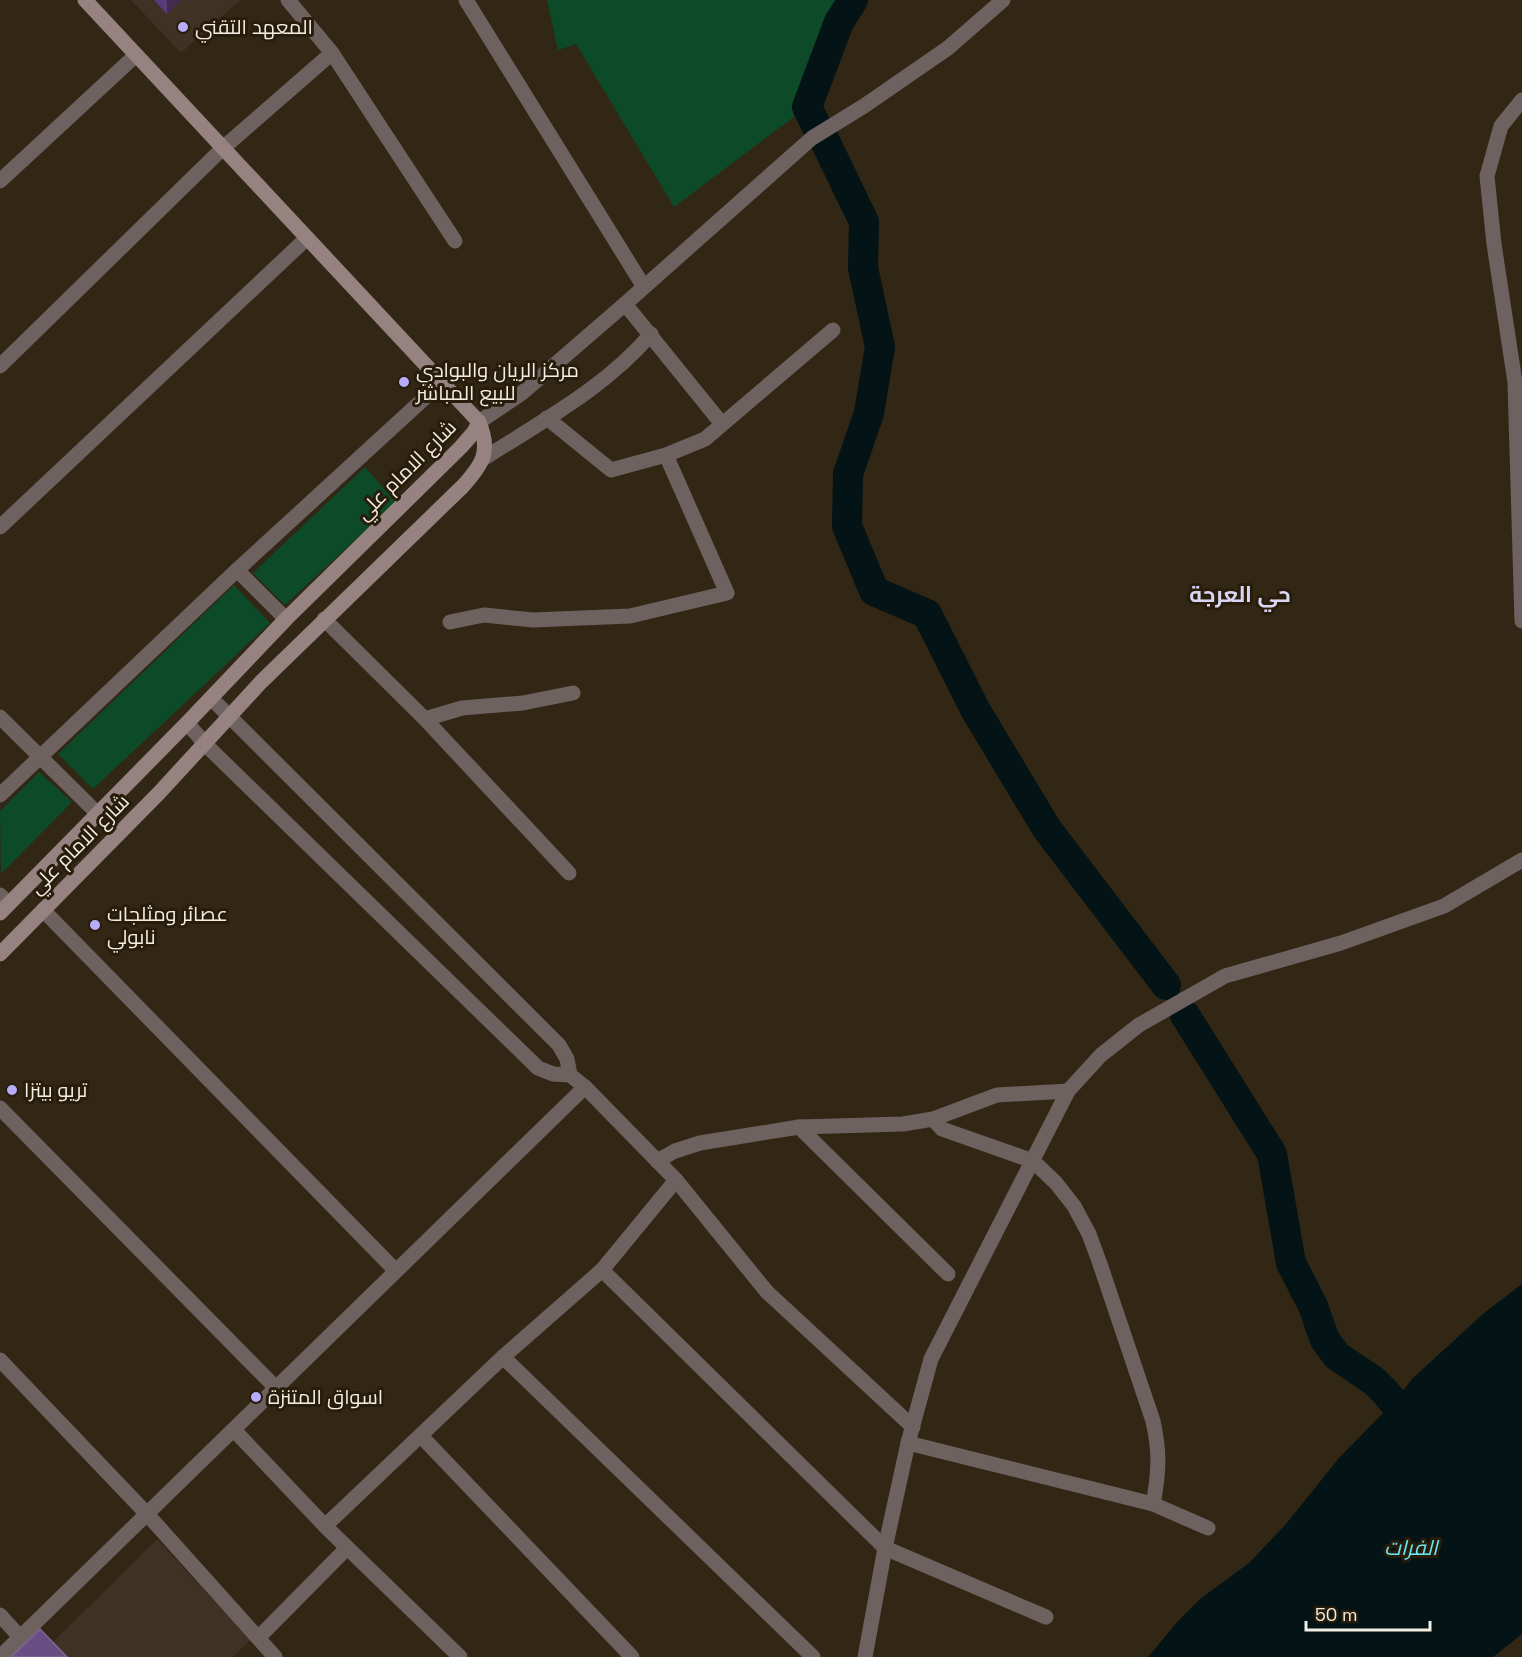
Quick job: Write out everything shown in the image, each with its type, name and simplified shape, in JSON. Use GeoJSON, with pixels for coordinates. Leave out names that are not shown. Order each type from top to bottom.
{"type":"FeatureCollection","features":[{"type":"Feature","properties":{"kind":"street"},"geometry":{"type":"LineString","coordinates":[[85,0],[479,422],[522,393],[812,138],[864,106],[948,48],[1003,0]]}},
{"type":"Feature","properties":{"kind":"street"},"geometry":{"type":"LineString","coordinates":[[288,0],[332,52],[455,241]]}},
{"type":"Feature","properties":{"kind":"street"},"geometry":{"type":"LineString","coordinates":[[466,0],[644,288]]}},
{"type":"Feature","properties":{"kind":"street"},"geometry":{"type":"LineString","coordinates":[[0,366],[223,148],[332,52]]}},
{"type":"Feature","properties":{"kind":"street"},"geometry":{"type":"LineString","coordinates":[[0,181],[136,55]]}},
{"type":"Feature","properties":{"kind":"street"},"geometry":{"type":"LineString","coordinates":[[1522,100],[1501,126],[1487,176],[1494,244],[1515,382],[1522,621]]}},
{"type":"Feature","properties":{"kind":"street"},"geometry":{"type":"LineString","coordinates":[[0,527],[306,238]]}},
{"type":"Feature","properties":{"kind":"street"},"geometry":{"type":"LineString","coordinates":[[625,304],[722,424]]}},
{"type":"Feature","properties":{"kind":"street"},"geometry":{"type":"LineString","coordinates":[[547,418],[611,470],[666,455],[705,439],[833,330]]}},
{"type":"Feature","properties":{"kind":"street"},"geometry":{"type":"LineString","coordinates":[[483,459],[607,378],[638,350],[651,334]]}},
{"type":"Feature","properties":{"kind":"street"},"geometry":{"type":"LineString","coordinates":[[0,795],[237,570],[442,382]]}},
{"type":"Feature","properties":{"kind":"street","name":"شارع الامام علي"},"geometry":{"type":"LineString","coordinates":[[0,954],[205,744],[261,682],[463,486],[483,459],[484,440],[479,422]]}},
{"type":"Feature","properties":{"kind":"street","name":"شارع الامام علي"},"geometry":{"type":"LineString","coordinates":[[3,904],[98,814],[285,619],[455,453],[474,432],[479,422]]}},
{"type":"Feature","properties":{"kind":"street"},"geometry":{"type":"LineString","coordinates":[[450,621],[484,615],[532,620],[630,616],[727,593],[666,455]]}},
{"type":"Feature","properties":{"kind":"street"},"geometry":{"type":"LineString","coordinates":[[237,570],[285,619]]}},
{"type":"Feature","properties":{"kind":"street"},"geometry":{"type":"LineString","coordinates":[[324,619],[425,718],[569,873]]}},
{"type":"Feature","properties":{"kind":"street"},"geometry":{"type":"LineString","coordinates":[[425,718],[462,708],[523,703],[573,693]]}},
{"type":"Feature","properties":{"kind":"street"},"geometry":{"type":"LineString","coordinates":[[211,698],[559,1045],[567,1059],[570,1075]]}},
{"type":"Feature","properties":{"kind":"street"},"geometry":{"type":"LineString","coordinates":[[0,717],[98,814]]}},
{"type":"Feature","properties":{"kind":"street"},"geometry":{"type":"LineString","coordinates":[[187,723],[205,744],[538,1068],[553,1074],[570,1075],[585,1087],[676,1180],[767,1292],[912,1427]]}},
{"type":"Feature","properties":{"kind":"street"},"geometry":{"type":"LineString","coordinates":[[865,1657],[885,1548],[908,1443],[931,1359],[1068,1091],[1101,1055],[1139,1025],[1225,976],[1341,943],[1444,906],[1522,860]]}},
{"type":"Feature","properties":{"kind":"street"},"geometry":{"type":"LineString","coordinates":[[43,910],[396,1271]]}},
{"type":"Feature","properties":{"kind":"street"},"geometry":{"type":"LineString","coordinates":[[0,1657],[585,1087]]}},
{"type":"Feature","properties":{"kind":"street"},"geometry":{"type":"LineString","coordinates":[[657,1161],[675,1151],[700,1143],[799,1127],[903,1124],[933,1119],[997,1095],[1068,1091]]}},
{"type":"Feature","properties":{"kind":"street"},"geometry":{"type":"LineString","coordinates":[[0,1108],[276,1388]]}},
{"type":"Feature","properties":{"kind":"street"},"geometry":{"type":"LineString","coordinates":[[933,1119],[942,1129],[1033,1161],[1056,1183],[1074,1206],[1089,1234],[1100,1264],[1155,1430],[1159,1446],[1159,1475],[1153,1504]]}},
{"type":"Feature","properties":{"kind":"street"},"geometry":{"type":"LineString","coordinates":[[799,1127],[948,1274]]}},
{"type":"Feature","properties":{"kind":"street"},"geometry":{"type":"LineString","coordinates":[[325,1526],[503,1357],[602,1270],[676,1180]]}},
{"type":"Feature","properties":{"kind":"street"},"geometry":{"type":"LineString","coordinates":[[602,1270],[885,1548],[1046,1617]]}},
{"type":"Feature","properties":{"kind":"street"},"geometry":{"type":"LineString","coordinates":[[503,1357],[813,1657]]}},
{"type":"Feature","properties":{"kind":"street"},"geometry":{"type":"LineString","coordinates":[[0,1360],[147,1514],[264,1650],[347,1548]]}},
{"type":"Feature","properties":{"kind":"street"},"geometry":{"type":"LineString","coordinates":[[234,1430],[325,1526],[460,1657]]}},
{"type":"Feature","properties":{"kind":"street"},"geometry":{"type":"LineString","coordinates":[[421,1436],[622,1653]]}},
{"type":"Feature","properties":{"kind":"street"},"geometry":{"type":"LineString","coordinates":[[908,1443],[1153,1504],[1208,1528]]}},
{"type":"Feature","properties":{"kind":"street"},"geometry":{"type":"LineString","coordinates":[[0,1615],[20,1637]]}},
{"type":"Feature","properties":{"kind":"shaded area","name":"المعهد التقني"},"geometry":{"type":"Polygon","coordinates":[[[131,0],[240,0],[181,53],[131,0]]]}},
{"type":"Feature","properties":{"kind":"shaded area"},"geometry":{"type":"Polygon","coordinates":[[[157,1539],[250,1640],[233,1657],[43,1657],[40,1655],[157,1539]]]}},
{"type":"Feature","properties":{"kind":"green space"},"geometry":{"type":"Polygon","coordinates":[[[547,0],[853,0],[839,22],[807,107],[674,207],[576,44],[558,50],[547,0]]]}},
{"type":"Feature","properties":{"kind":"green space"},"geometry":{"type":"Polygon","coordinates":[[[365,467],[396,502],[285,605],[253,573],[365,467]]]}},
{"type":"Feature","properties":{"kind":"green space"},"geometry":{"type":"Polygon","coordinates":[[[234,585],[270,623],[93,789],[58,754],[234,585]]]}},
{"type":"Feature","properties":{"kind":"green space"},"geometry":{"type":"Polygon","coordinates":[[[39,772],[72,802],[1,874],[0,811],[39,772]]]}},
{"type":"Feature","properties":{"kind":"water","name":"الفرات"},"geometry":{"type":"Polygon","coordinates":[[[1522,1284],[1522,1634],[1493,1657],[1148,1657],[1200,1599],[1249,1563],[1286,1524],[1339,1458],[1393,1403],[1413,1378],[1484,1313],[1522,1284]]]}},
{"type":"Feature","properties":{"kind":"building"},"geometry":{"type":"Polygon","coordinates":[[[40,1629],[67,1657],[11,1657],[40,1629]]]}},
{"type":"Feature","properties":{"kind":"waterway"},"geometry":{"type":"LineString","coordinates":[[818,129],[807,107],[839,22],[853,0]]}},
{"type":"Feature","properties":{"kind":"waterway"},"geometry":{"type":"LineString","coordinates":[[824,139],[864,222],[863,268],[880,347],[869,413],[848,474],[847,526],[874,591],[927,614],[976,711],[1047,829],[1166,985]]}},
{"type":"Feature","properties":{"kind":"waterway"},"geometry":{"type":"LineString","coordinates":[[1185,1015],[1272,1154],[1291,1263],[1313,1306],[1325,1340],[1337,1356],[1374,1381],[1420,1435]]}},
{"type":"Feature","properties":{"kind":"place","name":"المعهد التقني"},"geometry":{"type":"Point","coordinates":[183,27]}},
{"type":"Feature","properties":{"kind":"place","name":"مركز الريان والبوادي للبيع المباشر"},"geometry":{"type":"Point","coordinates":[404,382]}},
{"type":"Feature","properties":{"kind":"place","name":"عصائر ومثلجات نابولي"},"geometry":{"type":"Point","coordinates":[95,925]}},
{"type":"Feature","properties":{"kind":"place","name":"تريو بيتزا"},"geometry":{"type":"Point","coordinates":[12,1090]}},
{"type":"Feature","properties":{"kind":"place","name":"اسواق المتنزة"},"geometry":{"type":"Point","coordinates":[256,1397]}},
{"type":"Feature","properties":{"kind":"district","name":"حي العرجة"},"geometry":{"type":"Point","coordinates":[1240,594]}}]}
